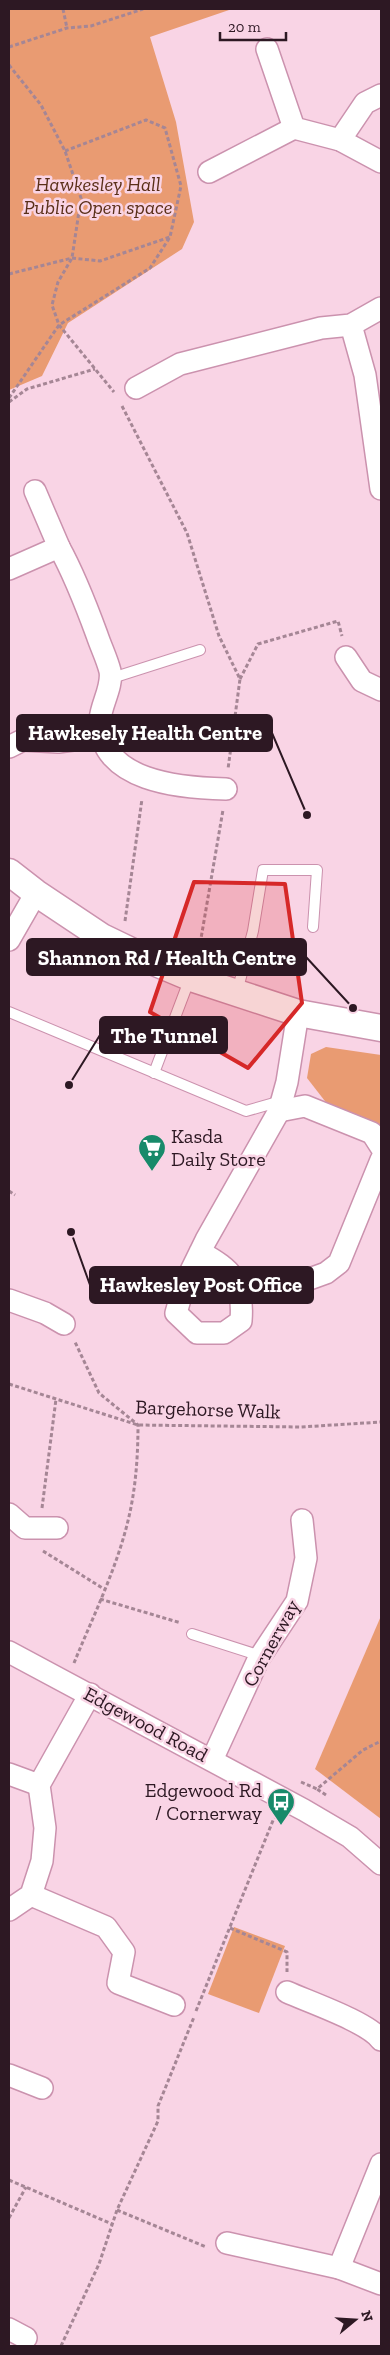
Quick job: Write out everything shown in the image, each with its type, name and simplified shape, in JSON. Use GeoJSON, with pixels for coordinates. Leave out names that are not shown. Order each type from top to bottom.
{"type":"FeatureCollection","features":[{"type":"Feature","properties":{"kind":"street"},"geometry":{"type":"LineString","coordinates":[[267,49],[294,128]]}},
{"type":"Feature","properties":{"kind":"street"},"geometry":{"type":"LineString","coordinates":[[340,140],[365,103],[381,95]]}},
{"type":"Feature","properties":{"kind":"street"},"geometry":{"type":"LineString","coordinates":[[209,172],[294,128],[340,140],[381,162]]}},
{"type":"Feature","properties":{"kind":"street"},"geometry":{"type":"LineString","coordinates":[[136,388],[180,364],[321,328],[351,324],[381,308]]}},
{"type":"Feature","properties":{"kind":"street"},"geometry":{"type":"LineString","coordinates":[[351,324],[364,374],[381,489]]}},
{"type":"Feature","properties":{"kind":"street"},"geometry":{"type":"LineString","coordinates":[[35,491],[59,547],[77,580],[110,673],[100,719],[102,736],[112,756],[131,771],[144,778],[186,788],[226,790]]}},
{"type":"Feature","properties":{"kind":"street"},"geometry":{"type":"LineString","coordinates":[[9,569],[59,547]]}},
{"type":"Feature","properties":{"kind":"street"},"geometry":{"type":"LineString","coordinates":[[346,657],[362,681],[381,690]]}},
{"type":"Feature","properties":{"kind":"street"},"geometry":{"type":"LineString","coordinates":[[9,747],[23,740],[58,742],[102,736]]}},
{"type":"Feature","properties":{"kind":"street"},"geometry":{"type":"LineString","coordinates":[[9,872],[36,893],[102,937],[190,977],[298,1013],[381,1028]]}},
{"type":"Feature","properties":{"kind":"street"},"geometry":{"type":"LineString","coordinates":[[9,940],[36,893]]}},
{"type":"Feature","properties":{"kind":"street"},"geometry":{"type":"LineString","coordinates":[[200,1252],[280,1106],[287,1082],[298,1013]]}},
{"type":"Feature","properties":{"kind":"street"},"geometry":{"type":"LineString","coordinates":[[280,1106],[305,1106],[372,1132],[381,1160],[362,1202],[339,1263],[326,1273],[304,1281]]}},
{"type":"Feature","properties":{"kind":"street"},"geometry":{"type":"LineString","coordinates":[[9,1300],[46,1313],[64,1324]]}},
{"type":"Feature","properties":{"kind":"street"},"geometry":{"type":"LineString","coordinates":[[9,1514],[40,1528]]}},
{"type":"Feature","properties":{"kind":"street","name":"Cornerway"},"geometry":{"type":"LineString","coordinates":[[212,1760],[260,1656],[297,1601],[306,1558],[302,1520]]}},
{"type":"Feature","properties":{"kind":"street","name":"Edgewood Road"},"geometry":{"type":"LineString","coordinates":[[9,1652],[282,1798],[350,1837],[381,1864]]}},
{"type":"Feature","properties":{"kind":"street"},"geometry":{"type":"LineString","coordinates":[[9,1910],[31,1895],[42,1861],[45,1828],[39,1785],[90,1694]]}},
{"type":"Feature","properties":{"kind":"street"},"geometry":{"type":"LineString","coordinates":[[9,1774],[39,1785]]}},
{"type":"Feature","properties":{"kind":"street"},"geometry":{"type":"LineString","coordinates":[[31,1895],[106,1927],[124,1952],[118,1983],[174,2004]]}},
{"type":"Feature","properties":{"kind":"street"},"geometry":{"type":"LineString","coordinates":[[287,1992],[352,2021],[377,2034],[381,2040]]}},
{"type":"Feature","properties":{"kind":"street"},"geometry":{"type":"LineString","coordinates":[[9,2075],[42,2088]]}},
{"type":"Feature","properties":{"kind":"street"},"geometry":{"type":"LineString","coordinates":[[339,2268],[381,2164]]}},
{"type":"Feature","properties":{"kind":"street"},"geometry":{"type":"LineString","coordinates":[[227,2243],[339,2268],[381,2284]]}},
{"type":"Feature","properties":{"kind":"lane"},"geometry":{"type":"LineString","coordinates":[[109,679],[200,650]]}},
{"type":"Feature","properties":{"kind":"lane"},"geometry":{"type":"LineString","coordinates":[[237,993],[252,931],[263,870],[317,870],[313,927]]}},
{"type":"Feature","properties":{"kind":"lane"},"geometry":{"type":"LineString","coordinates":[[154,1073],[190,977]]}},
{"type":"Feature","properties":{"kind":"lane"},"geometry":{"type":"LineString","coordinates":[[9,1012],[246,1112],[280,1106]]}},
{"type":"Feature","properties":{"kind":"lane"},"geometry":{"type":"LineString","coordinates":[[192,1634],[260,1656]]}},
{"type":"Feature","properties":{"kind":"path"},"geometry":{"type":"LineString","coordinates":[[63,9],[67,28]]}},
{"type":"Feature","properties":{"kind":"path"},"geometry":{"type":"LineString","coordinates":[[9,48],[67,28],[91,26],[143,9]]}},
{"type":"Feature","properties":{"kind":"path"},"geometry":{"type":"LineString","coordinates":[[9,65],[41,105],[65,151],[81,198],[72,258],[58,282],[52,305],[59,325],[95,369],[28,389],[9,400]]}},
{"type":"Feature","properties":{"kind":"path"},"geometry":{"type":"LineString","coordinates":[[9,400],[59,325],[150,268],[170,237],[181,186],[165,128],[146,120],[65,151]]}},
{"type":"Feature","properties":{"kind":"path"},"geometry":{"type":"LineString","coordinates":[[9,274],[72,258],[100,260],[170,237]]}},
{"type":"Feature","properties":{"kind":"path"},"geometry":{"type":"LineString","coordinates":[[240,679],[258,644],[338,621],[346,657]]}},
{"type":"Feature","properties":{"kind":"path"},"geometry":{"type":"LineString","coordinates":[[122,947],[144,778]]}},
{"type":"Feature","properties":{"kind":"path"},"geometry":{"type":"LineString","coordinates":[[9,1190],[15,1195]]}},
{"type":"Feature","properties":{"kind":"path"},"geometry":{"type":"LineString","coordinates":[[64,1324],[73,1338],[99,1393],[138,1425],[138,1454],[130,1513],[100,1600],[67,1682]]}},
{"type":"Feature","properties":{"kind":"path","name":"Bargehorse Walk"},"geometry":{"type":"LineString","coordinates":[[9,1384],[138,1425],[301,1427],[381,1422]]}},
{"type":"Feature","properties":{"kind":"path"},"geometry":{"type":"LineString","coordinates":[[56,1399],[40,1528],[33,1545],[104,1589]]}},
{"type":"Feature","properties":{"kind":"path"},"geometry":{"type":"LineString","coordinates":[[100,1600],[183,1624],[181,1630]]}},
{"type":"Feature","properties":{"kind":"path"},"geometry":{"type":"LineString","coordinates":[[331,1799],[316,1789],[363,1750],[381,1741]]}},
{"type":"Feature","properties":{"kind":"path"},"geometry":{"type":"LineString","coordinates":[[61,2346],[99,2264],[117,2210],[158,2122],[158,2106],[282,1798]]}},
{"type":"Feature","properties":{"kind":"path"},"geometry":{"type":"LineString","coordinates":[[230,1928],[287,1952],[287,1992]]}},
{"type":"Feature","properties":{"kind":"path"},"geometry":{"type":"LineString","coordinates":[[9,2180],[112,2224]]}},
{"type":"Feature","properties":{"kind":"path"},"geometry":{"type":"LineString","coordinates":[[9,2218],[26,2187]]}},
{"type":"Feature","properties":{"kind":"path"},"geometry":{"type":"LineString","coordinates":[[117,2210],[214,2250],[227,2243]]}},
{"type":"Feature","properties":{"kind":"highlighted area"},"geometry":{"type":"Polygon","coordinates":[[[194,882],[285,884],[302,1003],[248,1068],[150,1012],[194,882]]]}},
{"type":"Feature","properties":{"kind":"green space","name":"Hawkesley Hall Public Open space"},"geometry":{"type":"Polygon","coordinates":[[[9,9],[232,9],[150,37],[176,122],[194,222],[182,249],[68,323],[42,376],[9,390],[9,9]]]}},
{"type":"Feature","properties":{"kind":"green space"},"geometry":{"type":"Polygon","coordinates":[[[326,1047],[381,1055],[381,1127],[328,1105],[307,1078],[311,1054],[326,1047]]]}},
{"type":"Feature","properties":{"kind":"green space"},"geometry":{"type":"Polygon","coordinates":[[[381,1616],[381,1819],[315,1769],[381,1616]]]}},
{"type":"Feature","properties":{"kind":"green space"},"geometry":{"type":"Polygon","coordinates":[[[234,1927],[285,1946],[259,2013],[208,1994],[234,1927]]]}},
{"type":"Feature","properties":{"kind":"place","name":"Hawkesely Health Centre"},"geometry":{"type":"Point","coordinates":[307,815]}},
{"type":"Feature","properties":{"kind":"place","name":"Shannon Rd / Health Centre"},"geometry":{"type":"Point","coordinates":[353,1008]}},
{"type":"Feature","properties":{"kind":"place","name":"The Tunnel"},"geometry":{"type":"Point","coordinates":[69,1085]}},
{"type":"Feature","properties":{"kind":"place","name":"Kasda Daily Store"},"geometry":{"type":"Point","coordinates":[152,1172]}},
{"type":"Feature","properties":{"kind":"place","name":"Hawkesley Post Office"},"geometry":{"type":"Point","coordinates":[71,1232]}},
{"type":"Feature","properties":{"kind":"place","name":"Edgewood Rd / Cornerway"},"geometry":{"type":"Point","coordinates":[281,1826]}}]}
